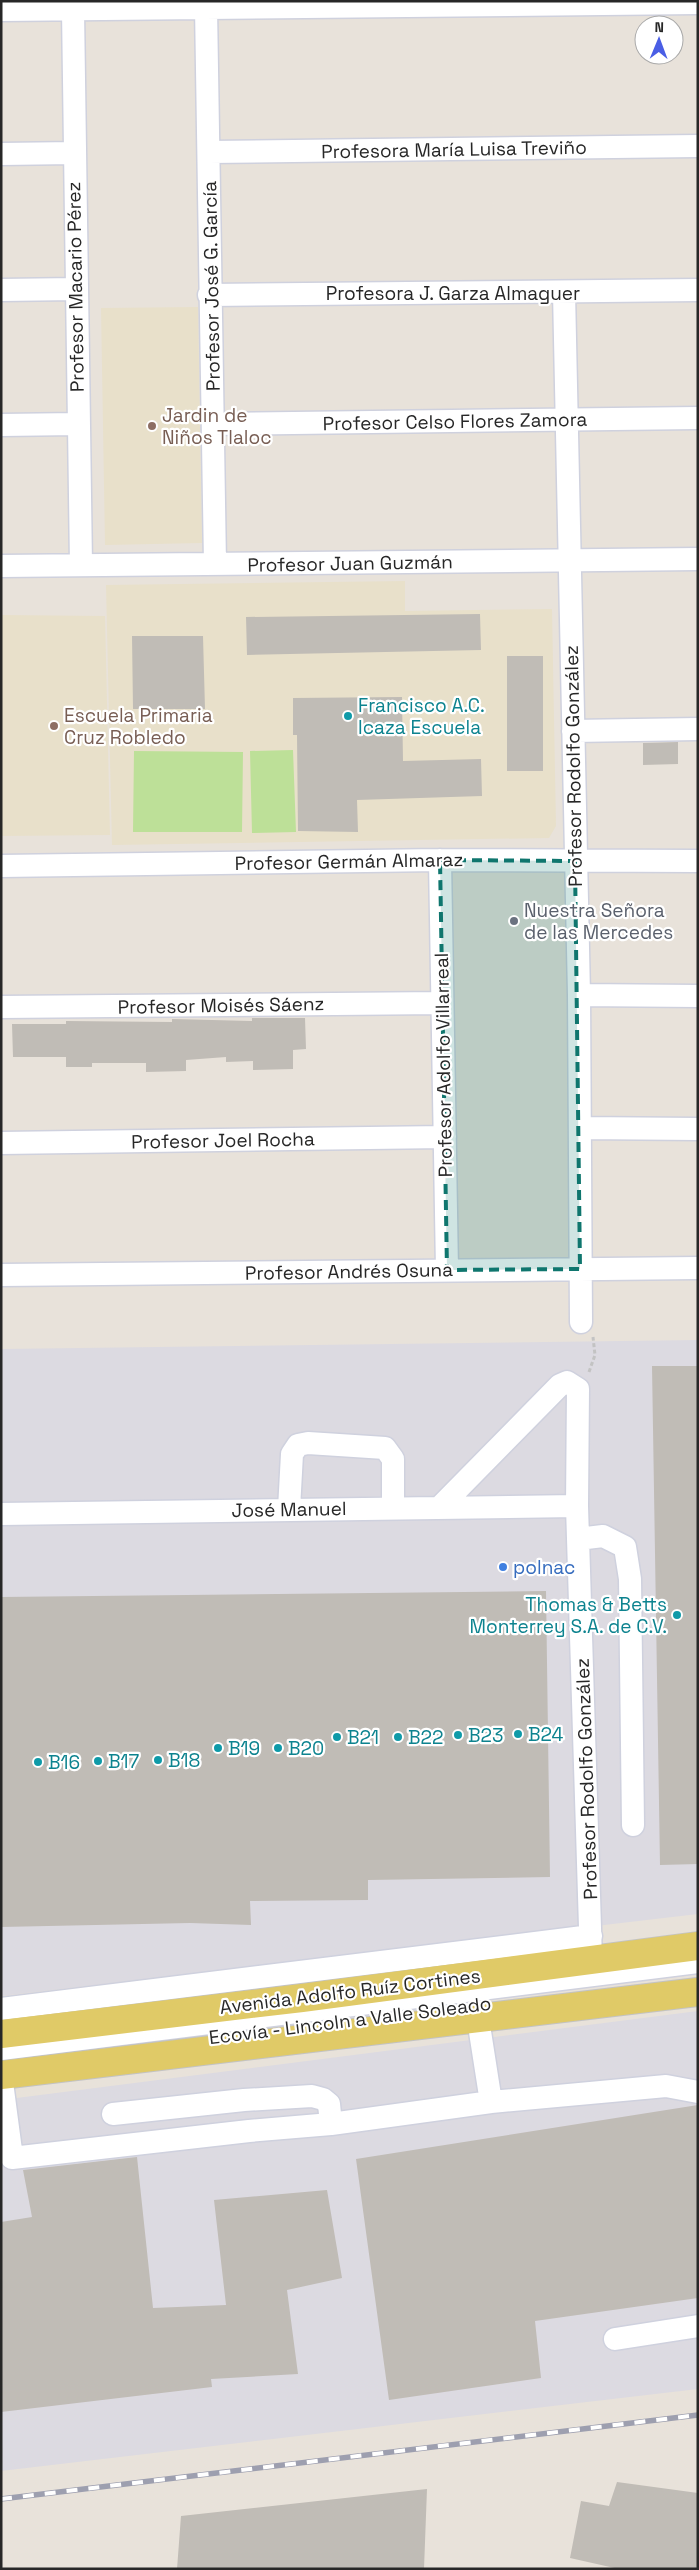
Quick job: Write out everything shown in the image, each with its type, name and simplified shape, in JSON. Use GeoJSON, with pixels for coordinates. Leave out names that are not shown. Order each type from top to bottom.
{"type":"FeatureCollection","features":[{"type":"Feature","properties":{"kind":"main road","name":"Avenida Adolfo Ruíz Cortines"},"geometry":{"type":"LineString","coordinates":[[1,2034],[302,1998],[591,1948],[698,1946]]}},
{"type":"Feature","properties":{"kind":"main road"},"geometry":{"type":"LineString","coordinates":[[1,2075],[698,1992]]}},
{"type":"Feature","properties":{"kind":"street"},"geometry":{"type":"LineString","coordinates":[[1,10],[74,10],[139,5],[206,7],[698,3]]}},
{"type":"Feature","properties":{"kind":"street","name":"Profesor José G. García"},"geometry":{"type":"LineString","coordinates":[[206,7],[214,564]]}},
{"type":"Feature","properties":{"kind":"street","name":"Profesor Macario Pérez"},"geometry":{"type":"LineString","coordinates":[[74,10],[77,424],[81,565]]}},
{"type":"Feature","properties":{"kind":"street","name":"Profesora María Luisa Treviño"},"geometry":{"type":"LineString","coordinates":[[209,152],[698,146]]}},
{"type":"Feature","properties":{"kind":"street"},"geometry":{"type":"LineString","coordinates":[[1,154],[74,153]]}},
{"type":"Feature","properties":{"kind":"street"},"geometry":{"type":"LineString","coordinates":[[1,290],[76,289]]}},
{"type":"Feature","properties":{"kind":"street","name":"Profesora J. Garza Almaguer"},"geometry":{"type":"LineString","coordinates":[[209,294],[698,290]]}},
{"type":"Feature","properties":{"kind":"street","name":"Profesor Rodolfo González"},"geometry":{"type":"LineString","coordinates":[[564,292],[574,861],[579,996],[581,1322]]}},
{"type":"Feature","properties":{"kind":"street","name":"Profesor Celso Flores Zamora"},"geometry":{"type":"LineString","coordinates":[[212,424],[698,418]]}},
{"type":"Feature","properties":{"kind":"street"},"geometry":{"type":"LineString","coordinates":[[1,425],[77,424]]}},
{"type":"Feature","properties":{"kind":"street","name":"Profesor Juan Guzmán"},"geometry":{"type":"LineString","coordinates":[[1,566],[698,559]]}},
{"type":"Feature","properties":{"kind":"street"},"geometry":{"type":"LineString","coordinates":[[573,731],[698,729]]}},
{"type":"Feature","properties":{"kind":"street","name":"Profesor Germán Almaraz"},"geometry":{"type":"LineString","coordinates":[[1,866],[440,860],[698,861]]}},
{"type":"Feature","properties":{"kind":"street","name":"Profesor Adolfo Villarreal"},"geometry":{"type":"LineString","coordinates":[[440,860],[447,1270]]}},
{"type":"Feature","properties":{"kind":"street"},"geometry":{"type":"LineString","coordinates":[[579,996],[698,996]]}},
{"type":"Feature","properties":{"kind":"street","name":"Profesor Moisés Sáenz"},"geometry":{"type":"LineString","coordinates":[[1,1007],[441,1003]]}},
{"type":"Feature","properties":{"kind":"street"},"geometry":{"type":"LineString","coordinates":[[580,1128],[698,1129]]}},
{"type":"Feature","properties":{"kind":"street","name":"Profesor Joel Rocha"},"geometry":{"type":"LineString","coordinates":[[1,1143],[444,1137]]}},
{"type":"Feature","properties":{"kind":"street","name":"Profesor Andrés Osuna"},"geometry":{"type":"LineString","coordinates":[[1,1275],[698,1268]]}},
{"type":"Feature","properties":{"kind":"street"},"geometry":{"type":"LineString","coordinates":[[440,1507],[560,1385],[567,1382],[578,1389]]}},
{"type":"Feature","properties":{"kind":"street","name":"Profesor Rodolfo González"},"geometry":{"type":"LineString","coordinates":[[578,1389],[577,1506],[591,1948]]}},
{"type":"Feature","properties":{"kind":"street"},"geometry":{"type":"LineString","coordinates":[[289,1509],[292,1454],[298,1446],[308,1443],[385,1448],[393,1459],[393,1508]]}},
{"type":"Feature","properties":{"kind":"street","name":"José Manuel"},"geometry":{"type":"LineString","coordinates":[[1,1514],[577,1506]]}},
{"type":"Feature","properties":{"kind":"street"},"geometry":{"type":"LineString","coordinates":[[578,1539],[603,1536],[625,1547],[630,1579],[633,1826]]}},
{"type":"Feature","properties":{"kind":"street"},"geometry":{"type":"LineString","coordinates":[[1,2009],[591,1948]]}},
{"type":"Feature","properties":{"kind":"street"},"geometry":{"type":"LineString","coordinates":[[1,2050],[698,1962]]}},
{"type":"Feature","properties":{"kind":"street","name":"Ecovía - Lincoln a Valle Soleado"},"geometry":{"type":"LineString","coordinates":[[1,2063],[698,1977]]}},
{"type":"Feature","properties":{"kind":"street"},"geometry":{"type":"LineString","coordinates":[[478,2019],[491,2102]]}},
{"type":"Feature","properties":{"kind":"street"},"geometry":{"type":"LineString","coordinates":[[1,2075],[7,2158],[249,2131],[331,2124],[491,2102],[666,2086],[698,2092]]}},
{"type":"Feature","properties":{"kind":"street"},"geometry":{"type":"LineString","coordinates":[[113,2114],[244,2100],[318,2097],[329,2104],[331,2124]]}},
{"type":"Feature","properties":{"kind":"street"},"geometry":{"type":"LineString","coordinates":[[244,2100],[249,2131]]}},
{"type":"Feature","properties":{"kind":"street"},"geometry":{"type":"LineString","coordinates":[[615,2339],[698,2326]]}},
{"type":"Feature","properties":{"kind":"path"},"geometry":{"type":"LineString","coordinates":[[578,1389],[589,1373],[595,1355],[593,1336],[581,1322]]}},
{"type":"Feature","properties":{"kind":"highlighted area"},"geometry":{"type":"Polygon","coordinates":[[[440,860],[575,861],[580,1269],[447,1270],[440,860]]]}},
{"type":"Feature","properties":{"kind":"shaded area","name":"Jardin de Niños Tlaloc"},"geometry":{"type":"Polygon","coordinates":[[[198,307],[202,543],[105,545],[101,308],[198,307]]]}},
{"type":"Feature","properties":{"kind":"shaded area"},"geometry":{"type":"Polygon","coordinates":[[[405,581],[405,611],[552,609],[556,826],[549,838],[112,845],[106,585],[405,581]]]}},
{"type":"Feature","properties":{"kind":"shaded area","name":"Escuela Primaria Cruz Robledo"},"geometry":{"type":"Polygon","coordinates":[[[1,615],[105,616],[110,835],[1,836],[1,615]]]}},
{"type":"Feature","properties":{"kind":"shaded area"},"geometry":{"type":"Polygon","coordinates":[[[698,1340],[698,1914],[1,1996],[1,1349],[698,1340]]]}},
{"type":"Feature","properties":{"kind":"shaded area"},"geometry":{"type":"Polygon","coordinates":[[[698,2011],[698,2389],[1,2471],[1,2100],[698,2011]]]}},
{"type":"Feature","properties":{"kind":"green space"},"geometry":{"type":"Polygon","coordinates":[[[293,750],[296,832],[252,833],[250,751],[293,750]]]}},
{"type":"Feature","properties":{"kind":"green space"},"geometry":{"type":"Polygon","coordinates":[[[134,751],[243,752],[242,832],[133,832],[134,751]]]}},
{"type":"Feature","properties":{"kind":"building"},"geometry":{"type":"Polygon","coordinates":[[[480,614],[481,650],[247,655],[246,617],[480,614]]]}},
{"type":"Feature","properties":{"kind":"building"},"geometry":{"type":"Polygon","coordinates":[[[132,636],[203,636],[205,709],[133,709],[132,636]]]}},
{"type":"Feature","properties":{"kind":"building"},"geometry":{"type":"Polygon","coordinates":[[[507,656],[543,656],[543,771],[507,771],[507,656]]]}},
{"type":"Feature","properties":{"kind":"building"},"geometry":{"type":"Polygon","coordinates":[[[402,697],[403,761],[481,759],[482,796],[357,800],[358,832],[298,831],[297,735],[293,735],[293,698],[402,697]]]}},
{"type":"Feature","properties":{"kind":"building"},"geometry":{"type":"Polygon","coordinates":[[[678,742],[678,764],[643,765],[643,743],[678,742]]]}},
{"type":"Feature","properties":{"kind":"building"},"geometry":{"type":"Polygon","coordinates":[[[252,1018],[305,1018],[306,1049],[293,1050],[293,1069],[253,1070],[253,1061],[226,1062],[226,1057],[186,1060],[186,1071],[146,1072],[146,1063],[92,1063],[92,1067],[66,1067],[66,1057],[13,1057],[12,1024],[66,1024],[66,1021],[172,1022],[172,1019],[252,1021],[252,1018]]]}},
{"type":"Feature","properties":{"kind":"building","name":"Thomas & Betts Monterrey S.A. de C.V."},"geometry":{"type":"Polygon","coordinates":[[[652,1366],[698,1366],[698,1864],[660,1865],[652,1366]]]}},
{"type":"Feature","properties":{"kind":"building"},"geometry":{"type":"Polygon","coordinates":[[[546,1591],[550,1877],[368,1880],[368,1900],[250,1901],[251,1925],[190,1923],[1,1927],[1,1597],[546,1591]]]}},
{"type":"Feature","properties":{"kind":"building"},"geometry":{"type":"Polygon","coordinates":[[[698,2105],[698,2298],[535,2321],[541,2378],[389,2400],[356,2159],[698,2105]]]}},
{"type":"Feature","properties":{"kind":"building"},"geometry":{"type":"Polygon","coordinates":[[[137,2157],[153,2308],[226,2305],[214,2200],[327,2190],[342,2278],[287,2290],[298,2374],[211,2379],[212,2387],[1,2412],[1,2222],[32,2217],[23,2170],[137,2157]]]}},
{"type":"Feature","properties":{"kind":"building"},"geometry":{"type":"Polygon","coordinates":[[[617,2482],[698,2493],[698,2569],[619,2569],[570,2558],[581,2501],[609,2506],[617,2482]]]}},
{"type":"Feature","properties":{"kind":"building"},"geometry":{"type":"Polygon","coordinates":[[[427,2489],[424,2569],[177,2569],[181,2516],[427,2489]]]}},
{"type":"Feature","properties":{"kind":"railway"},"geometry":{"type":"LineString","coordinates":[[1,2499],[698,2415]]}},
{"type":"Feature","properties":{"kind":"place","name":"Jardin de Niños Tlaloc"},"geometry":{"type":"Point","coordinates":[152,426]}},
{"type":"Feature","properties":{"kind":"place","name":"Francisco A.C. Icaza Escuela"},"geometry":{"type":"Point","coordinates":[348,716]}},
{"type":"Feature","properties":{"kind":"place","name":"Escuela Primaria Cruz Robledo"},"geometry":{"type":"Point","coordinates":[54,726]}},
{"type":"Feature","properties":{"kind":"place","name":"Nuestra Señora de las Mercedes"},"geometry":{"type":"Point","coordinates":[514,921]}},
{"type":"Feature","properties":{"kind":"place","name":"polnac"},"geometry":{"type":"Point","coordinates":[503,1567]}},
{"type":"Feature","properties":{"kind":"place","name":"Thomas & Betts Monterrey S.A. de C.V."},"geometry":{"type":"Point","coordinates":[677,1615]}},
{"type":"Feature","properties":{"kind":"place","name":"B24"},"geometry":{"type":"Point","coordinates":[518,1734]}},
{"type":"Feature","properties":{"kind":"place","name":"B23"},"geometry":{"type":"Point","coordinates":[458,1735]}},
{"type":"Feature","properties":{"kind":"place","name":"B21"},"geometry":{"type":"Point","coordinates":[337,1737]}},
{"type":"Feature","properties":{"kind":"place","name":"B22"},"geometry":{"type":"Point","coordinates":[398,1737]}},
{"type":"Feature","properties":{"kind":"place","name":"B19"},"geometry":{"type":"Point","coordinates":[218,1748]}},
{"type":"Feature","properties":{"kind":"place","name":"B20"},"geometry":{"type":"Point","coordinates":[278,1748]}},
{"type":"Feature","properties":{"kind":"place","name":"B18"},"geometry":{"type":"Point","coordinates":[158,1760]}},
{"type":"Feature","properties":{"kind":"place","name":"B17"},"geometry":{"type":"Point","coordinates":[98,1761]}},
{"type":"Feature","properties":{"kind":"place","name":"B16"},"geometry":{"type":"Point","coordinates":[38,1762]}}]}
